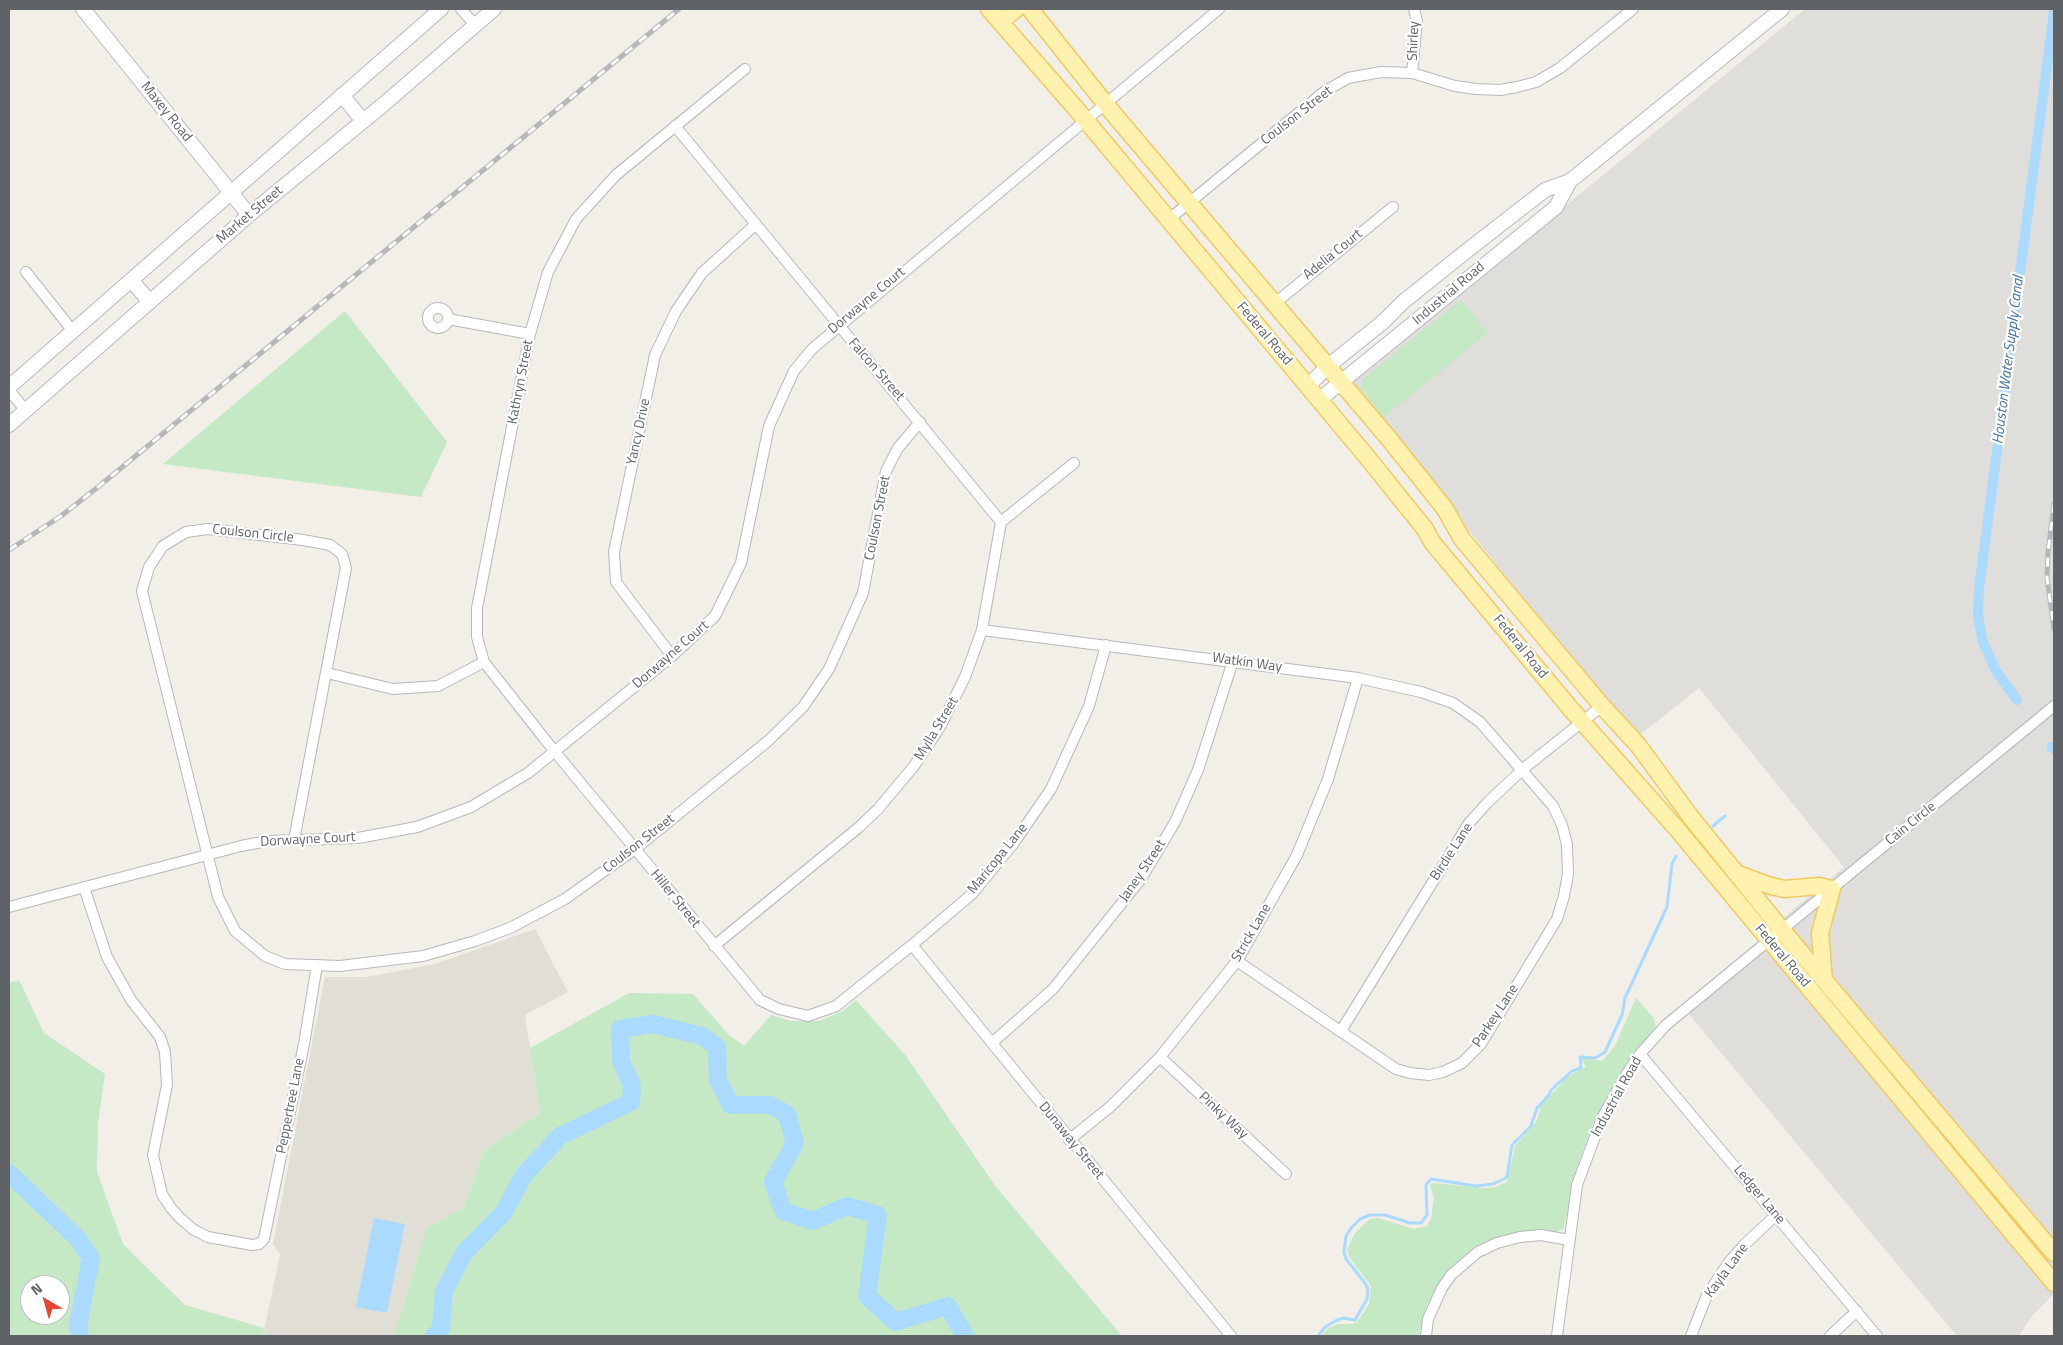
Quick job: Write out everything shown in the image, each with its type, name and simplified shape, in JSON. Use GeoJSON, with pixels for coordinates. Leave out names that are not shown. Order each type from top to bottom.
{"type":"FeatureCollection","features":[{"type":"Feature","properties":{"kind":"main road","name":"Maxey Road"},"geometry":{"type":"LineString","coordinates":[[83,9],[249,215]]}},
{"type":"Feature","properties":{"kind":"main road","name":"Market Street"},"geometry":{"type":"LineString","coordinates":[[9,388],[72,330],[132,281],[441,9]]}},
{"type":"Feature","properties":{"kind":"main road","name":"Market Street"},"geometry":{"type":"LineString","coordinates":[[9,425],[249,215],[494,9]]}},
{"type":"Feature","properties":{"kind":"main road","name":"Federal Road"},"geometry":{"type":"LineString","coordinates":[[989,9],[1085,120],[1320,400],[1453,566],[1582,722],[1677,829],[1768,941],[2054,1283]]}},
{"type":"Feature","properties":{"kind":"main road"},"geometry":{"type":"LineString","coordinates":[[1000,22],[1016,9]]}},
{"type":"Feature","properties":{"kind":"main road","name":"Federal Road"},"geometry":{"type":"LineString","coordinates":[[1030,9],[1105,103],[1445,509],[1462,539],[1602,706],[1638,745],[1690,816],[1782,930],[1880,1044],[2054,1253]]}},
{"type":"Feature","properties":{"kind":"main road","name":"Industrial Road"},"geometry":{"type":"LineString","coordinates":[[1308,386],[1327,367],[1464,253],[1545,190],[1570,181],[1782,9]]}},
{"type":"Feature","properties":{"kind":"main road"},"geometry":{"type":"LineString","coordinates":[[342,95],[363,121]]}},
{"type":"Feature","properties":{"kind":"main road","name":"Industrial Road"},"geometry":{"type":"LineString","coordinates":[[1320,400],[1342,384],[1556,207],[1570,181]]}},
{"type":"Feature","properties":{"kind":"main road"},"geometry":{"type":"LineString","coordinates":[[1464,253],[1478,271]]}},
{"type":"Feature","properties":{"kind":"main road"},"geometry":{"type":"LineString","coordinates":[[132,281],[150,302]]}},
{"type":"Feature","properties":{"kind":"main road"},"geometry":{"type":"LineString","coordinates":[[1453,566],[1472,550]]}},
{"type":"Feature","properties":{"kind":"main road"},"geometry":{"type":"LineString","coordinates":[[1736,873],[1768,886],[1784,889],[1818,886],[1832,889],[1820,933],[1824,980]]}},
{"type":"Feature","properties":{"kind":"main road"},"geometry":{"type":"LineString","coordinates":[[1866,1056],[1880,1044]]}},
{"type":"Feature","properties":{"kind":"main road"},"geometry":{"type":"LineString","coordinates":[[1983,1199],[1998,1187]]}},
{"type":"Feature","properties":{"kind":"street"},"geometry":{"type":"LineString","coordinates":[[461,9],[475,26]]}},
{"type":"Feature","properties":{"kind":"street","name":"Dorwayne Court"},"geometry":{"type":"LineString","coordinates":[[9,907],[208,854],[259,843],[326,840],[388,834],[443,819],[472,808],[504,790],[555,752],[672,656],[715,616],[741,563],[769,426],[794,371],[812,349],[837,326],[1219,9]]}},
{"type":"Feature","properties":{"kind":"street","name":"Shirley"},"geometry":{"type":"LineString","coordinates":[[1412,72],[1417,21],[1414,9]]}},
{"type":"Feature","properties":{"kind":"street","name":"Coulson Street"},"geometry":{"type":"LineString","coordinates":[[1168,220],[1324,92],[1348,78],[1382,72],[1412,72],[1455,86],[1476,89],[1517,87],[1536,82],[1560,68],[1633,9]]}},
{"type":"Feature","properties":{"kind":"street","name":"Kathryn Street"},"geometry":{"type":"LineString","coordinates":[[555,752],[484,662],[477,637],[477,608],[530,334],[548,272],[576,219],[616,175],[745,69]]}},
{"type":"Feature","properties":{"kind":"street","name":"Falcon Street"},"geometry":{"type":"LineString","coordinates":[[675,126],[837,326],[920,422],[1001,522]]}},
{"type":"Feature","properties":{"kind":"street","name":"Adelia Court"},"geometry":{"type":"LineString","coordinates":[[1274,304],[1393,207]]}},
{"type":"Feature","properties":{"kind":"street","name":"Yancy Drive"},"geometry":{"type":"LineString","coordinates":[[672,656],[616,582],[614,552],[655,355],[676,311],[702,273],[756,224]]}},
{"type":"Feature","properties":{"kind":"street"},"geometry":{"type":"LineString","coordinates":[[26,272],[72,330]]}},
{"type":"Feature","properties":{"kind":"street"},"geometry":{"type":"LineString","coordinates":[[448,319],[530,334]]}},
{"type":"Feature","properties":{"kind":"street"},"geometry":{"type":"LineString","coordinates":[[9,388],[26,410]]}},
{"type":"Feature","properties":{"kind":"street","name":"Coulson Street"},"geometry":{"type":"LineString","coordinates":[[208,854],[218,897],[235,931],[257,950],[285,964],[376,963],[423,956],[475,941],[510,928],[565,899],[635,849],[768,741],[803,707],[830,669],[863,593],[886,471],[898,448],[920,422]]}},
{"type":"Feature","properties":{"kind":"street"},"geometry":{"type":"LineString","coordinates":[[1001,522],[1074,464]]}},
{"type":"Feature","properties":{"kind":"street","name":"Mylla Street"},"geometry":{"type":"LineString","coordinates":[[714,946],[858,828],[878,809],[914,766],[954,702],[982,630],[1001,522]]}},
{"type":"Feature","properties":{"kind":"street","name":"Coulson Circle"},"geometry":{"type":"LineString","coordinates":[[208,854],[142,591],[149,567],[163,546],[186,532],[208,529],[312,541],[330,545],[342,554],[346,568],[294,840]]}},
{"type":"Feature","properties":{"kind":"street","name":"Watkin Way"},"geometry":{"type":"LineString","coordinates":[[982,630],[1106,644],[1358,678],[1421,692],[1453,704],[1480,722],[1496,739]]}},
{"type":"Feature","properties":{"kind":"street","name":"Maricopa Lane"},"geometry":{"type":"LineString","coordinates":[[814,1014],[836,1006],[972,894],[1013,844],[1051,789],[1089,706],[1106,644]]}},
{"type":"Feature","properties":{"kind":"street","name":"Janey Street"},"geometry":{"type":"LineString","coordinates":[[992,1042],[1053,989],[1141,879],[1175,822],[1198,770],[1233,661]]}},
{"type":"Feature","properties":{"kind":"street"},"geometry":{"type":"LineString","coordinates":[[327,674],[394,689],[438,686],[484,662]]}},
{"type":"Feature","properties":{"kind":"street","name":"Strick Lane"},"geometry":{"type":"LineString","coordinates":[[1069,1140],[1110,1107],[1160,1057],[1237,961],[1297,855],[1328,778],[1358,678]]}},
{"type":"Feature","properties":{"kind":"street","name":"Birdie Lane"},"geometry":{"type":"LineString","coordinates":[[1340,1031],[1469,823],[1523,769],[1602,706]]}},
{"type":"Feature","properties":{"kind":"street","name":"Cain Circle"},"geometry":{"type":"LineString","coordinates":[[1768,941],[2054,706]]}},
{"type":"Feature","properties":{"kind":"street","name":"Parkey Lane"},"geometry":{"type":"LineString","coordinates":[[1237,961],[1396,1069],[1429,1075],[1443,1072],[1462,1063],[1481,1044],[1557,919],[1567,881],[1567,845],[1562,825],[1553,806],[1496,739]]}},
{"type":"Feature","properties":{"kind":"street","name":"Hiller Street"},"geometry":{"type":"LineString","coordinates":[[555,752],[760,1000],[779,1010],[808,1016],[814,1014]]}},
{"type":"Feature","properties":{"kind":"street","name":"Peppertree Lane"},"geometry":{"type":"LineString","coordinates":[[84,887],[107,957],[131,1000],[160,1037],[165,1052],[167,1085],[153,1155],[162,1194],[171,1208],[194,1230],[208,1237],[252,1245],[259,1244],[264,1239],[317,965]]}},
{"type":"Feature","properties":{"kind":"street","name":"Industrial Road"},"geometry":{"type":"LineString","coordinates":[[1557,1336],[1577,1185],[1602,1118],[1640,1054],[1666,1025],[1768,941]]}},
{"type":"Feature","properties":{"kind":"street","name":"Dunaway Street"},"geometry":{"type":"LineString","coordinates":[[912,945],[1069,1140],[1231,1336]]}},
{"type":"Feature","properties":{"kind":"street","name":"Ledger Lane"},"geometry":{"type":"LineString","coordinates":[[1640,1054],[1877,1336]]}},
{"type":"Feature","properties":{"kind":"street","name":"Pinky Way"},"geometry":{"type":"LineString","coordinates":[[1160,1057],[1286,1174]]}},
{"type":"Feature","properties":{"kind":"street","name":"Kayla Lane"},"geometry":{"type":"LineString","coordinates":[[1691,1336],[1707,1295],[1724,1270],[1743,1246],[1776,1215]]}},
{"type":"Feature","properties":{"kind":"street"},"geometry":{"type":"LineString","coordinates":[[1426,1336],[1428,1320],[1442,1288],[1456,1271],[1478,1252],[1497,1243],[1520,1237],[1540,1235],[1569,1240]]}},
{"type":"Feature","properties":{"kind":"street"},"geometry":{"type":"LineString","coordinates":[[1830,1336],[1857,1311]]}},
{"type":"Feature","properties":{"kind":"shaded area"},"geometry":{"type":"Polygon","coordinates":[[[1805,9],[2054,9],[2054,1294],[2031,1317],[2019,1336],[1957,1336],[1688,1013],[1790,930],[1782,919],[1844,867],[1699,688],[1636,738],[1350,383],[1805,9]]]}},
{"type":"Feature","properties":{"kind":"shaded area"},"geometry":{"type":"Polygon","coordinates":[[[535,929],[568,992],[525,1015],[540,1113],[483,1151],[464,1207],[426,1229],[396,1330],[392,1336],[263,1336],[280,1254],[273,1244],[325,977],[367,977],[435,964],[535,929]]]}},
{"type":"Feature","properties":{"kind":"green space"},"geometry":{"type":"Polygon","coordinates":[[[1461,300],[1488,333],[1384,417],[1361,388],[1362,380],[1461,300]]]}},
{"type":"Feature","properties":{"kind":"green space"},"geometry":{"type":"Polygon","coordinates":[[[345,311],[447,442],[421,497],[163,464],[345,311]]]}},
{"type":"Feature","properties":{"kind":"green space"},"geometry":{"type":"Polygon","coordinates":[[[19,980],[44,1033],[105,1074],[98,1124],[97,1172],[123,1244],[185,1305],[264,1328],[263,1336],[9,1336],[9,983],[19,980]]]}},
{"type":"Feature","properties":{"kind":"green space"},"geometry":{"type":"Polygon","coordinates":[[[629,993],[693,994],[728,1034],[744,1046],[771,1015],[791,1021],[819,1021],[843,1011],[856,1000],[906,1056],[996,1187],[1122,1336],[392,1336],[396,1330],[426,1229],[464,1207],[483,1151],[540,1113],[530,1048],[629,993]]]}},
{"type":"Feature","properties":{"kind":"green space"},"geometry":{"type":"Polygon","coordinates":[[[1636,998],[1653,1017],[1656,1028],[1625,1066],[1593,1123],[1575,1173],[1564,1228],[1557,1232],[1529,1231],[1503,1236],[1467,1254],[1438,1284],[1426,1307],[1419,1336],[1321,1336],[1328,1328],[1338,1324],[1353,1324],[1357,1322],[1369,1304],[1371,1286],[1349,1257],[1347,1249],[1355,1233],[1370,1219],[1378,1218],[1414,1229],[1427,1226],[1431,1219],[1434,1198],[1430,1185],[1434,1183],[1483,1188],[1496,1187],[1507,1182],[1515,1146],[1536,1122],[1541,1106],[1568,1076],[1586,1067],[1581,1060],[1585,1058],[1602,1061],[1615,1046],[1636,998]]]}},
{"type":"Feature","properties":{"kind":"water"},"geometry":{"type":"Polygon","coordinates":[[[374,1218],[405,1224],[387,1313],[356,1307],[374,1218]]]}},
{"type":"Feature","properties":{"kind":"waterway","name":"Houston Water Supply Canal"},"geometry":{"type":"LineString","coordinates":[[2017,700],[1996,671],[1983,642],[1978,616],[1979,589],[2054,12]]}},
{"type":"Feature","properties":{"kind":"waterway"},"geometry":{"type":"LineString","coordinates":[[1713,826],[1725,816]]}},
{"type":"Feature","properties":{"kind":"waterway"},"geometry":{"type":"LineString","coordinates":[[1318,1336],[1325,1327],[1335,1321],[1343,1318],[1355,1320],[1367,1299],[1368,1289],[1346,1259],[1344,1252],[1346,1236],[1360,1219],[1370,1215],[1385,1215],[1410,1223],[1421,1223],[1427,1215],[1426,1185],[1431,1179],[1476,1186],[1493,1184],[1507,1177],[1512,1145],[1531,1126],[1537,1108],[1551,1090],[1572,1071],[1581,1068],[1580,1057],[1595,1058],[1605,1052],[1622,1015],[1625,998],[1667,907],[1672,864],[1676,856]]}},
{"type":"Feature","properties":{"kind":"waterway"},"geometry":{"type":"LineString","coordinates":[[434,1336],[441,1329],[444,1291],[465,1252],[504,1212],[524,1175],[560,1136],[631,1102],[632,1086],[621,1061],[620,1029],[654,1024],[702,1036],[717,1047],[718,1080],[731,1105],[770,1105],[787,1114],[795,1143],[773,1182],[783,1211],[813,1221],[847,1206],[878,1215],[867,1296],[896,1322],[948,1306],[965,1336]]}},
{"type":"Feature","properties":{"kind":"waterway"},"geometry":{"type":"LineString","coordinates":[[9,1173],[78,1239],[91,1258],[78,1325],[80,1336]]}},
{"type":"Feature","properties":{"kind":"railway"},"geometry":{"type":"LineString","coordinates":[[9,550],[61,516],[98,487],[679,9]]}},
{"type":"Feature","properties":{"kind":"railway"},"geometry":{"type":"LineString","coordinates":[[2054,504],[2047,578],[2054,629]]}}]}
